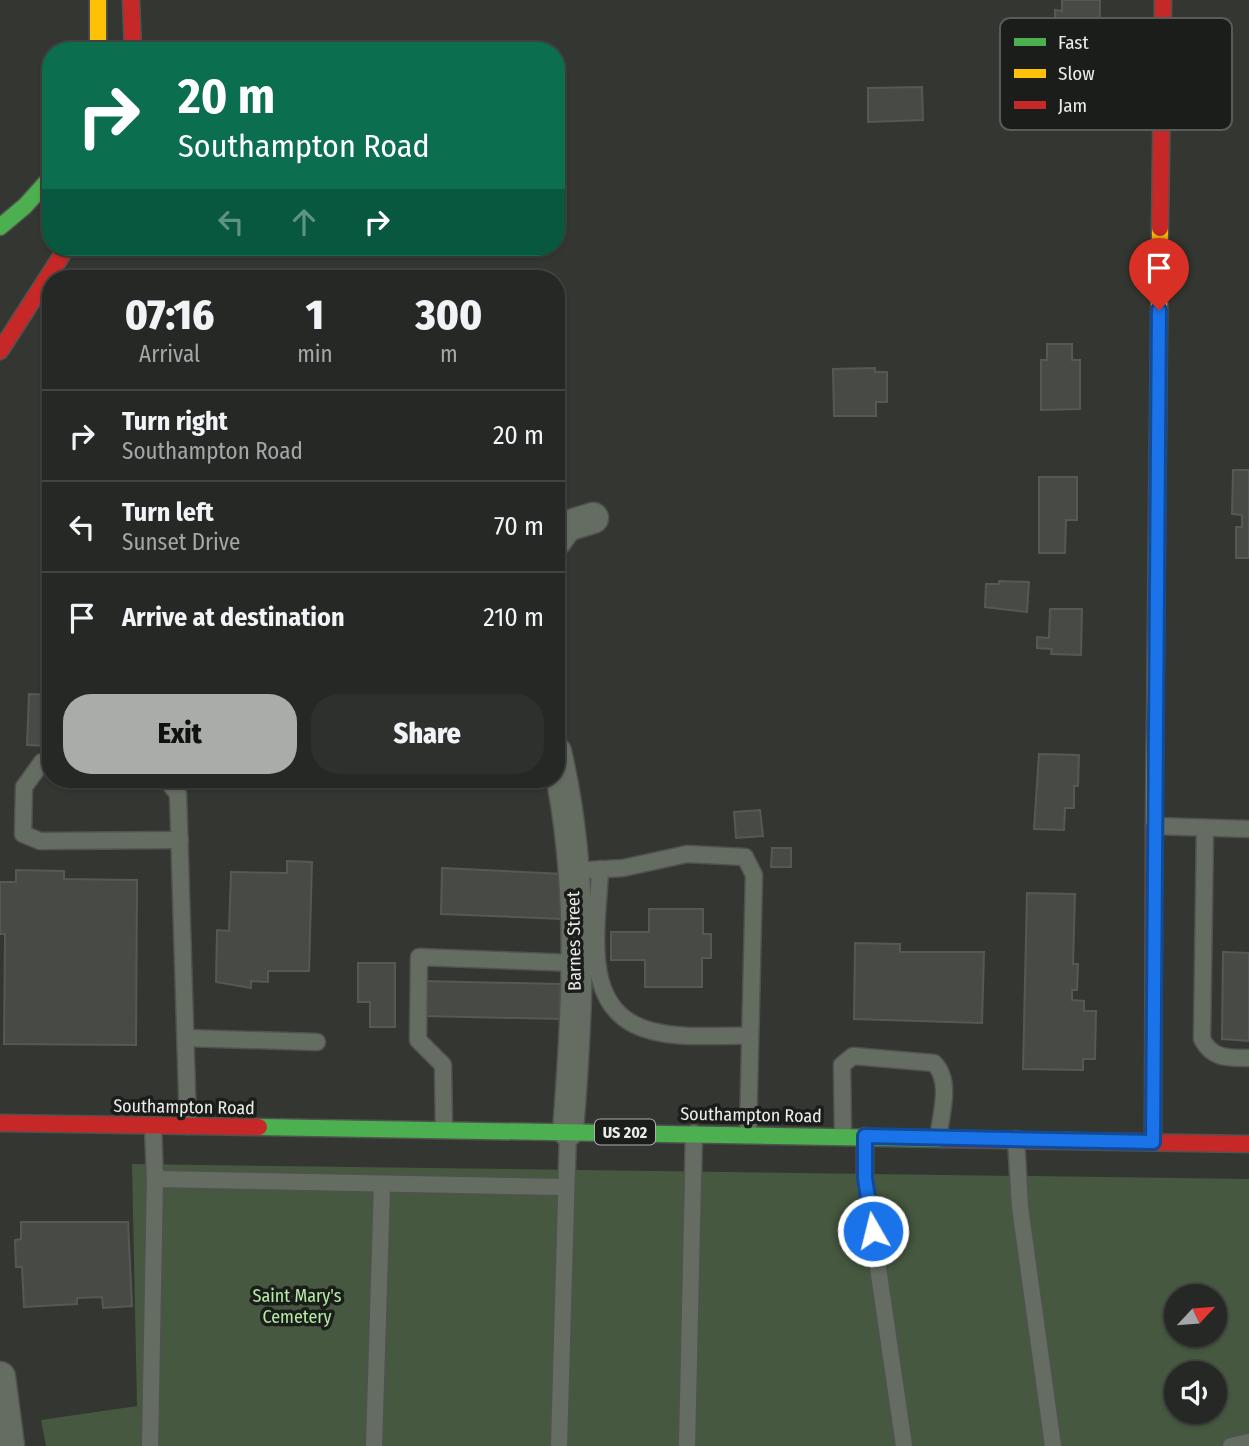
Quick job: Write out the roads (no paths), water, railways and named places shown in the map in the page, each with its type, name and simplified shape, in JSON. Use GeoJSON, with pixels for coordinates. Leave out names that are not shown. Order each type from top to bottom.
{"type":"FeatureCollection","features":[{"type":"Feature","properties":{"kind":"main road"},"geometry":{"type":"LineString","coordinates":[[98,0],[98,42]]}},
{"type":"Feature","properties":{"kind":"main road"},"geometry":{"type":"LineString","coordinates":[[131,0],[133,42]]}},
{"type":"Feature","properties":{"kind":"main road"},"geometry":{"type":"LineString","coordinates":[[1163,0],[1163,18]]}},
{"type":"Feature","properties":{"kind":"main road"},"geometry":{"type":"LineString","coordinates":[[1153,1142],[1162,130]]}},
{"type":"Feature","properties":{"kind":"main road"},"geometry":{"type":"LineString","coordinates":[[0,227],[42,187]]}},
{"type":"Feature","properties":{"kind":"main road"},"geometry":{"type":"LineString","coordinates":[[0,351],[42,286]]}},
{"type":"Feature","properties":{"kind":"main road","name":"Southampton Road"},"geometry":{"type":"LineString","coordinates":[[0,1123],[1249,1144]]}},
{"type":"Feature","properties":{"kind":"street"},"geometry":{"type":"LineString","coordinates":[[565,529],[593,518]]}},
{"type":"Feature","properties":{"kind":"street","name":"Barnes Street"},"geometry":{"type":"LineString","coordinates":[[562,788],[572,844],[587,870],[575,963],[568,1131]]}},
{"type":"Feature","properties":{"kind":"street"},"geometry":{"type":"LineString","coordinates":[[0,1377],[9,1446]]}},
{"type":"Feature","properties":{"kind":"lane"},"geometry":{"type":"LineString","coordinates":[[42,762],[24,787],[23,834],[40,841],[180,840]]}},
{"type":"Feature","properties":{"kind":"lane"},"geometry":{"type":"LineString","coordinates":[[173,788],[178,794],[188,1126]]}},
{"type":"Feature","properties":{"kind":"lane"},"geometry":{"type":"LineString","coordinates":[[1155,826],[1249,830]]}},
{"type":"Feature","properties":{"kind":"lane"},"geometry":{"type":"LineString","coordinates":[[1205,829],[1202,1039],[1206,1048],[1223,1058],[1249,1058]]}},
{"type":"Feature","properties":{"kind":"lane"},"geometry":{"type":"LineString","coordinates":[[748,1134],[754,875],[746,857],[687,854],[623,868],[587,870],[601,988],[612,1010],[635,1026],[654,1032],[749,1036]]}},
{"type":"Feature","properties":{"kind":"lane"},"geometry":{"type":"LineString","coordinates":[[444,1130],[443,1065],[418,1040],[419,957],[575,963]]}},
{"type":"Feature","properties":{"kind":"lane"},"geometry":{"type":"LineString","coordinates":[[186,1038],[317,1042]]}},
{"type":"Feature","properties":{"kind":"lane"},"geometry":{"type":"LineString","coordinates":[[843,1136],[842,1065],[853,1056],[934,1063],[943,1071],[938,1138]]}},
{"type":"Feature","properties":{"kind":"lane"},"geometry":{"type":"LineString","coordinates":[[150,1446],[155,1179],[153,1126]]}},
{"type":"Feature","properties":{"kind":"lane"},"geometry":{"type":"LineString","coordinates":[[559,1446],[564,1187],[568,1131]]}},
{"type":"Feature","properties":{"kind":"lane"},"geometry":{"type":"LineString","coordinates":[[687,1446],[694,1133]]}},
{"type":"Feature","properties":{"kind":"lane"},"geometry":{"type":"LineString","coordinates":[[865,1136],[865,1178],[904,1446]]}},
{"type":"Feature","properties":{"kind":"lane"},"geometry":{"type":"LineString","coordinates":[[1016,1139],[1020,1207],[1053,1446]]}},
{"type":"Feature","properties":{"kind":"lane"},"geometry":{"type":"LineString","coordinates":[[155,1179],[382,1186],[564,1187]]}},
{"type":"Feature","properties":{"kind":"lane"},"geometry":{"type":"LineString","coordinates":[[374,1446],[382,1186]]}},
{"type":"Feature","properties":{"kind":"lane"},"geometry":{"type":"LineString","coordinates":[[1231,1446],[1249,1442]]}},
{"type":"Feature","properties":{"kind":"park label","name":"Saint Mary's Cemetery"},"geometry":{"type":"Point","coordinates":[297,1306]}}]}
